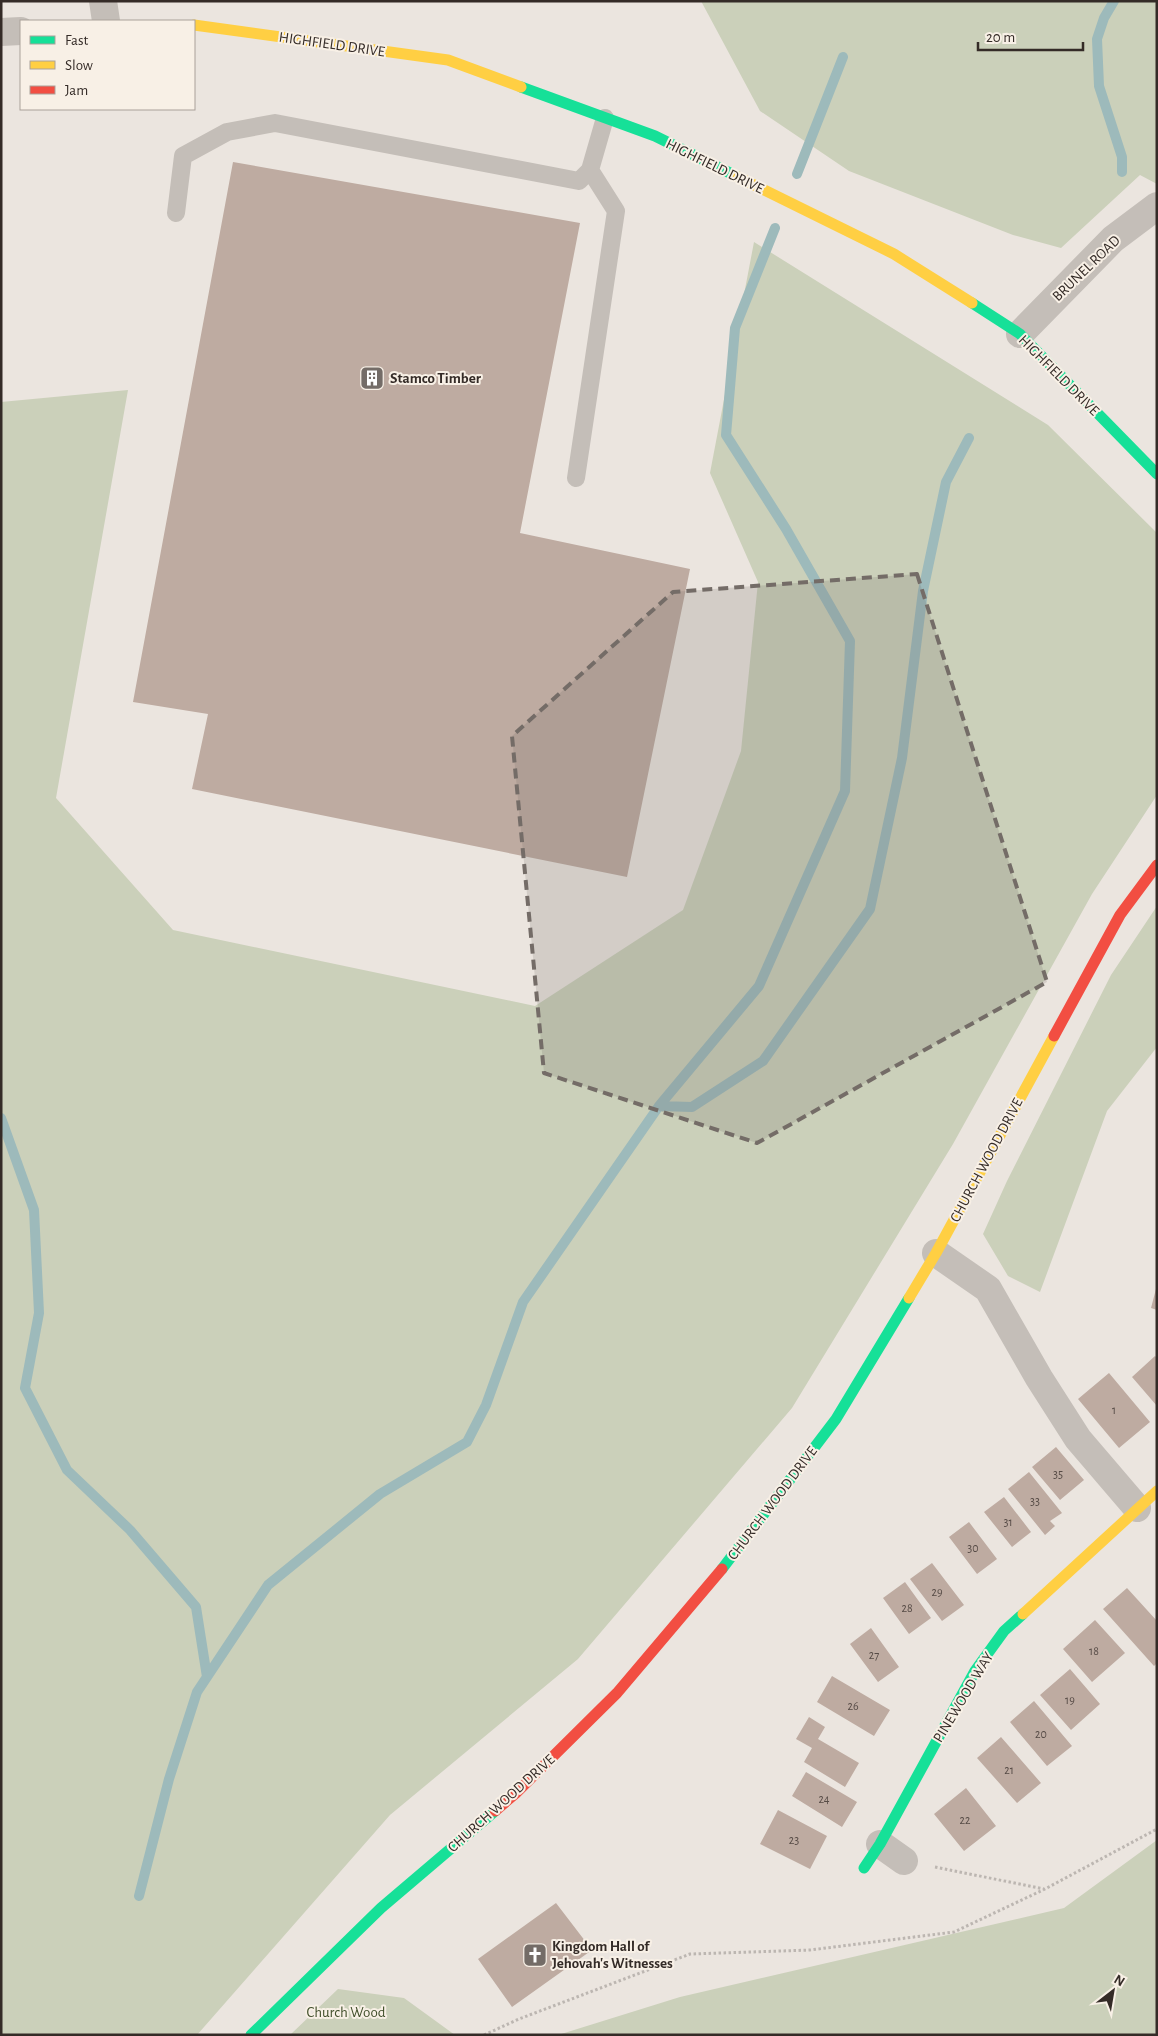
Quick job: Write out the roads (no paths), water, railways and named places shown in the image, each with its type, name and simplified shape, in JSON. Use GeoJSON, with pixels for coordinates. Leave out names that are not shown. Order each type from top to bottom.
{"type":"FeatureCollection","features":[{"type":"Feature","properties":{"kind":"street"},"geometry":{"type":"LineString","coordinates":[[103,1],[106,20]]}},
{"type":"Feature","properties":{"kind":"street","name":"HIGHFIELD DRIVE"},"geometry":{"type":"LineString","coordinates":[[195,25],[448,60],[655,136],[894,254],[1020,334],[1157,474]]}},
{"type":"Feature","properties":{"kind":"street"},"geometry":{"type":"LineString","coordinates":[[1,32],[20,31]]}},
{"type":"Feature","properties":{"kind":"street","name":"BRUNEL ROAD"},"geometry":{"type":"LineString","coordinates":[[1020,334],[1113,239],[1157,206]]}},
{"type":"Feature","properties":{"kind":"street","name":"CHURCH WOOD DRIVE"},"geometry":{"type":"LineString","coordinates":[[251,2035],[381,1908],[516,1793],[617,1693],[737,1551],[836,1419],[936,1253],[1120,915],[1157,865]]}},
{"type":"Feature","properties":{"kind":"street","name":"PINEWOOD WAY"},"geometry":{"type":"LineString","coordinates":[[864,1868],[880,1844],[975,1671],[1004,1631],[1147,1500],[1078,1439],[1039,1378],[988,1290],[936,1253]]}},
{"type":"Feature","properties":{"kind":"street"},"geometry":{"type":"LineString","coordinates":[[880,1844],[904,1861]]}},
{"type":"Feature","properties":{"kind":"lane"},"geometry":{"type":"LineString","coordinates":[[176,213],[183,156],[228,132],[275,123],[579,181],[590,170],[605,118]]}},
{"type":"Feature","properties":{"kind":"lane"},"geometry":{"type":"LineString","coordinates":[[576,478],[616,210],[590,170]]}},
{"type":"Feature","properties":{"kind":"waterway"},"geometry":{"type":"LineString","coordinates":[[1114,1],[1104,18],[1097,39],[1099,86],[1122,157],[1122,172]]}},
{"type":"Feature","properties":{"kind":"waterway"},"geometry":{"type":"LineString","coordinates":[[797,174],[843,57]]}},
{"type":"Feature","properties":{"kind":"waterway"},"geometry":{"type":"LineString","coordinates":[[139,1896],[169,1779],[197,1692],[268,1585],[380,1494],[467,1442],[486,1405],[523,1302],[659,1106],[759,986],[845,791],[850,641],[786,529],[726,435],[735,328],[775,228]]}},
{"type":"Feature","properties":{"kind":"waterway"},"geometry":{"type":"LineString","coordinates":[[659,1106],[692,1107],[763,1061],[870,909],[902,758],[923,591],[946,482],[969,438]]}},
{"type":"Feature","properties":{"kind":"waterway"},"geometry":{"type":"LineString","coordinates":[[1,1118],[34,1210],[39,1313],[25,1388],[67,1470],[130,1530],[196,1607],[207,1677]]}},
{"type":"Feature","properties":{"kind":"place","name":"Stamco Timber"},"geometry":{"type":"Point","coordinates":[372,378]}},
{"type":"Feature","properties":{"kind":"place","name":"Kingdom Hall of Jehovah's Witnesses"},"geometry":{"type":"Point","coordinates":[535,1955]}},
{"type":"Feature","properties":{"kind":"park label","name":"Church Wood"},"geometry":{"type":"Point","coordinates":[346,2012]}}]}
